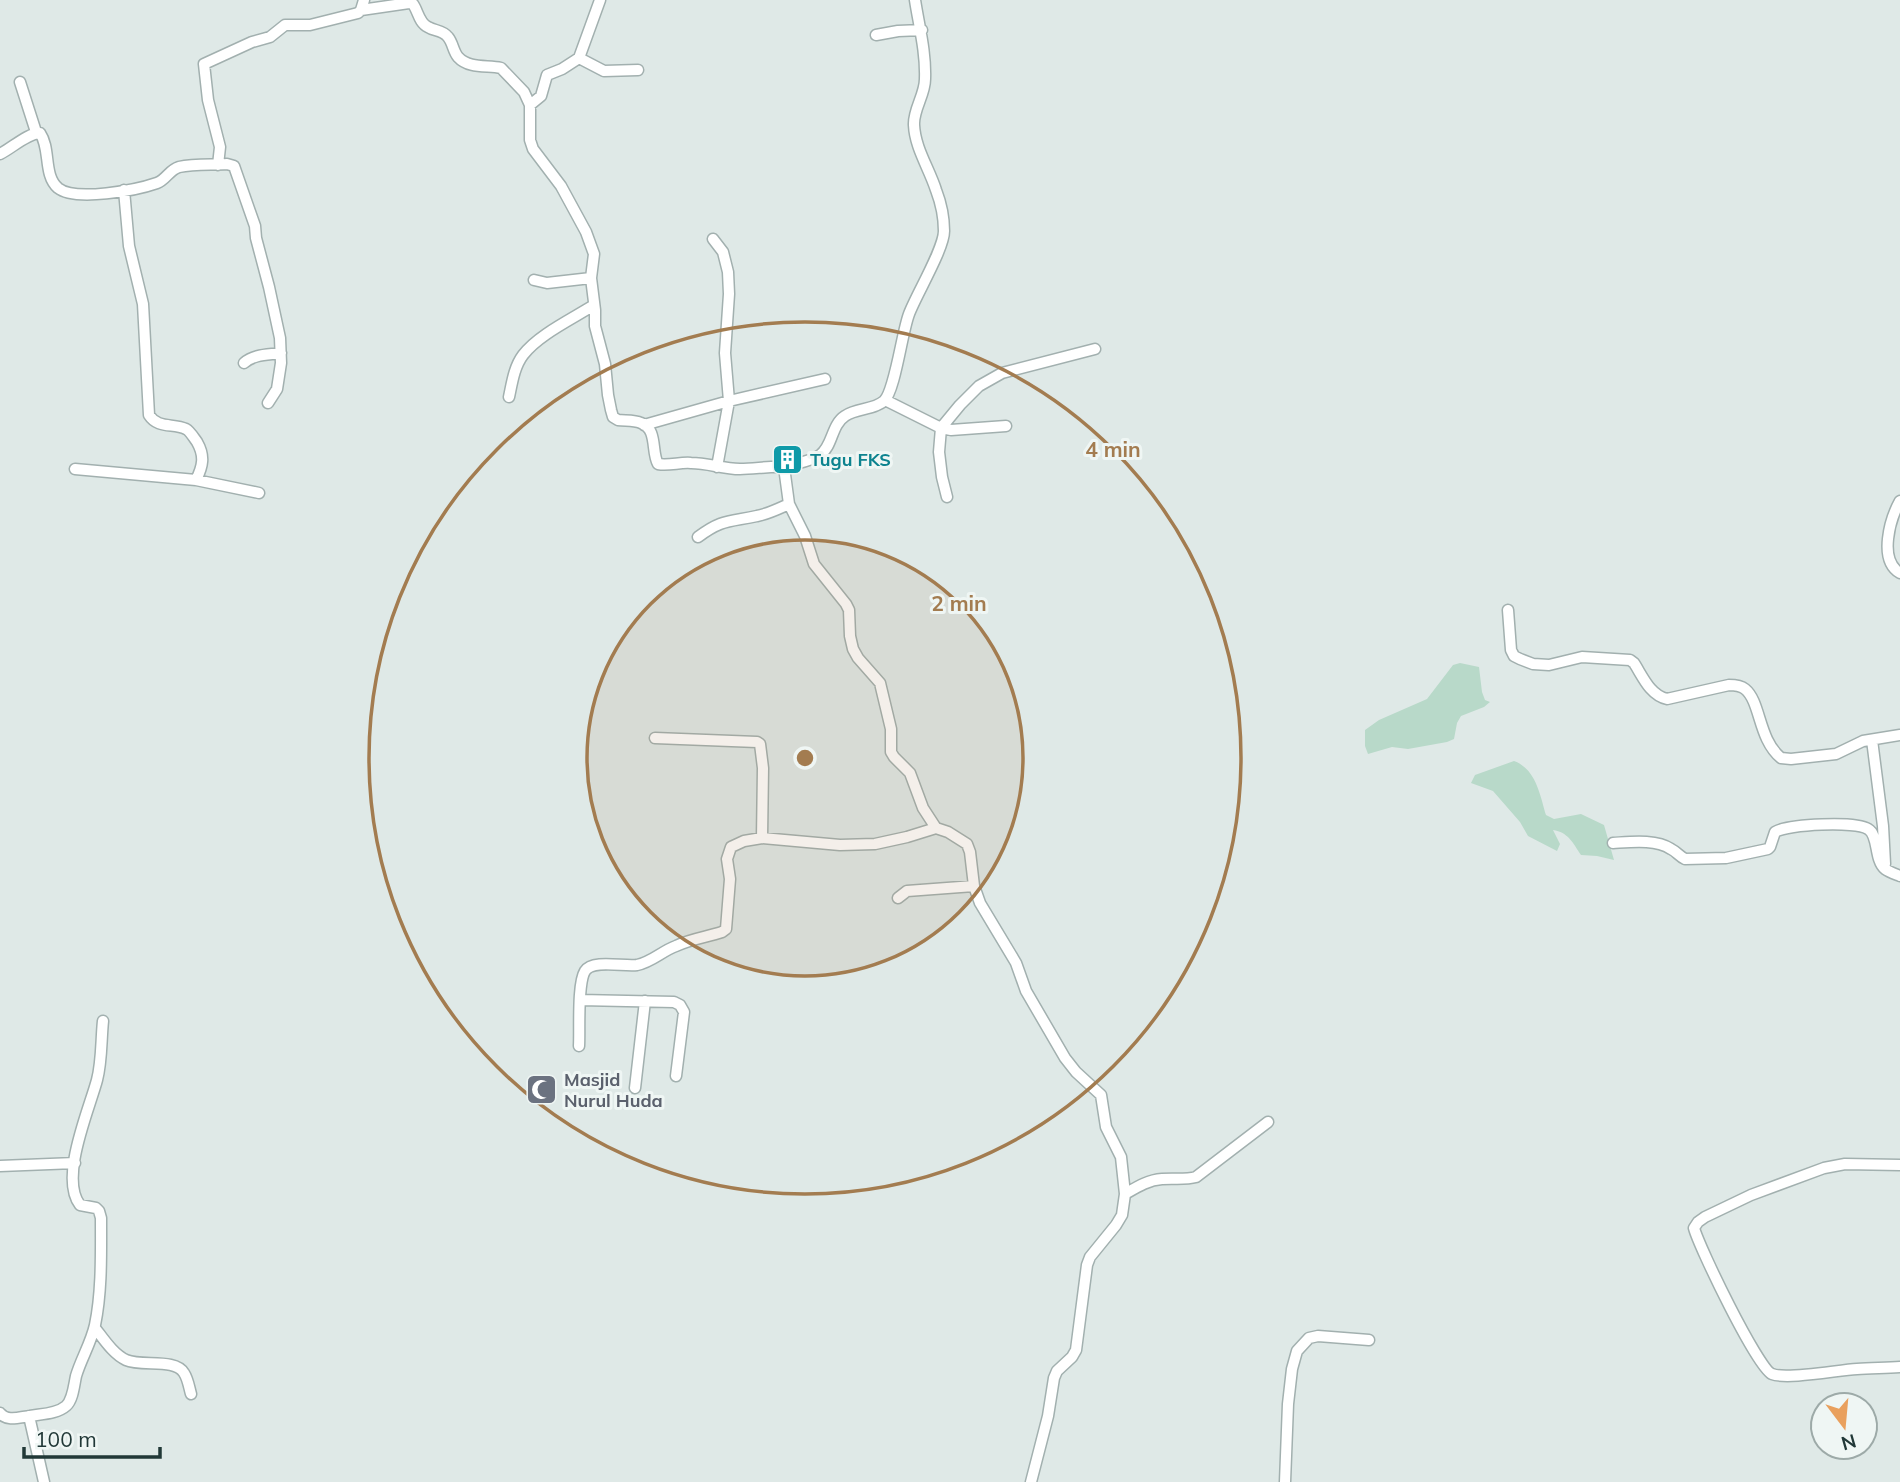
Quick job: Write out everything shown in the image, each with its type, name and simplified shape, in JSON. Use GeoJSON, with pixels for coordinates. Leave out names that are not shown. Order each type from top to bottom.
{"type":"FeatureCollection","features":[{"type":"Feature","properties":{"kind":"street"},"geometry":{"type":"LineString","coordinates":[[530,105],[541,96],[547,75],[579,58],[600,0]]}},
{"type":"Feature","properties":{"kind":"street"},"geometry":{"type":"LineString","coordinates":[[218,165],[220,147],[208,100],[204,64],[252,42],[270,37],[285,25],[310,25],[358,13],[363,5],[413,4],[423,23],[444,33],[462,60],[501,68],[524,92],[530,105],[533,149],[561,186],[586,232],[594,254],[591,278],[595,326],[605,364],[612,414],[618,420],[644,425],[651,433],[658,464],[692,463],[741,469],[784,467],[822,454],[842,418],[885,400],[890,391],[909,314],[944,239],[943,211],[916,140],[914,123],[926,80],[922,30],[915,0]]}},
{"type":"Feature","properties":{"kind":"street"},"geometry":{"type":"LineString","coordinates":[[876,35],[922,30]]}},
{"type":"Feature","properties":{"kind":"street"},"geometry":{"type":"LineString","coordinates":[[579,58],[604,71],[638,70]]}},
{"type":"Feature","properties":{"kind":"street"},"geometry":{"type":"LineString","coordinates":[[20,82],[36,132],[40,133],[44,140],[51,176],[58,188],[71,195],[124,190],[160,182],[168,173],[178,168],[234,166],[253,220],[278,325],[281,363],[277,389],[268,403]]}},
{"type":"Feature","properties":{"kind":"street"},"geometry":{"type":"LineString","coordinates":[[0,154],[36,132]]}},
{"type":"Feature","properties":{"kind":"street"},"geometry":{"type":"LineString","coordinates":[[124,190],[129,246],[143,304],[149,415],[152,420],[186,429],[193,436],[201,449],[203,461],[196,480]]}},
{"type":"Feature","properties":{"kind":"street"},"geometry":{"type":"LineString","coordinates":[[713,239],[723,251],[729,272],[725,352],[729,401],[718,467]]}},
{"type":"Feature","properties":{"kind":"street"},"geometry":{"type":"LineString","coordinates":[[534,280],[547,283],[591,278]]}},
{"type":"Feature","properties":{"kind":"street"},"geometry":{"type":"LineString","coordinates":[[509,397],[515,371],[522,356],[536,342],[594,304]]}},
{"type":"Feature","properties":{"kind":"street"},"geometry":{"type":"LineString","coordinates":[[947,496],[939,452],[941,428],[979,386],[1002,373],[1095,349]]}},
{"type":"Feature","properties":{"kind":"street"},"geometry":{"type":"LineString","coordinates":[[244,363],[258,356],[281,353]]}},
{"type":"Feature","properties":{"kind":"street"},"geometry":{"type":"LineString","coordinates":[[644,425],[729,401],[825,379]]}},
{"type":"Feature","properties":{"kind":"street"},"geometry":{"type":"LineString","coordinates":[[885,400],[941,428],[951,430],[1006,426]]}},
{"type":"Feature","properties":{"kind":"street"},"geometry":{"type":"LineString","coordinates":[[784,467],[789,504],[805,536],[816,569],[846,604],[853,649],[880,683],[891,729],[891,751],[910,773],[923,808],[936,828]]}},
{"type":"Feature","properties":{"kind":"street"},"geometry":{"type":"LineString","coordinates":[[75,470],[196,480],[259,493]]}},
{"type":"Feature","properties":{"kind":"street"},"geometry":{"type":"LineString","coordinates":[[1900,500],[1894,512],[1888,542],[1891,564],[1900,573]]}},
{"type":"Feature","properties":{"kind":"street"},"geometry":{"type":"LineString","coordinates":[[698,537],[726,521],[757,516],[789,504]]}},
{"type":"Feature","properties":{"kind":"street"},"geometry":{"type":"LineString","coordinates":[[1508,610],[1511,650],[1514,656],[1534,664],[1549,665],[1582,657],[1630,660],[1652,691],[1667,699],[1729,685],[1745,688],[1755,706],[1769,745],[1781,758],[1836,754],[1863,741],[1900,735]]}},
{"type":"Feature","properties":{"kind":"street"},"geometry":{"type":"LineString","coordinates":[[655,738],[760,744],[763,768],[762,838]]}},
{"type":"Feature","properties":{"kind":"street"},"geometry":{"type":"LineString","coordinates":[[1872,740],[1885,870]]}},
{"type":"Feature","properties":{"kind":"street"},"geometry":{"type":"LineString","coordinates":[[1613,843],[1661,845],[1673,849],[1685,859],[1726,858],[1768,849],[1775,832],[1786,827],[1854,826],[1868,828],[1872,832],[1880,862],[1885,870],[1900,876]]}},
{"type":"Feature","properties":{"kind":"street"},"geometry":{"type":"LineString","coordinates":[[579,1046],[580,985],[585,971],[592,966],[609,964],[638,965],[680,944],[726,929],[729,901],[728,853],[737,843],[762,838],[861,846],[936,828],[967,844],[974,886],[980,903],[1016,963],[1026,991],[1065,1058],[1101,1095],[1106,1127],[1121,1157],[1125,1194],[1122,1215],[1090,1256],[1087,1265],[1076,1350],[1054,1378],[1048,1416],[1031,1482]]}},
{"type":"Feature","properties":{"kind":"street"},"geometry":{"type":"LineString","coordinates":[[898,898],[907,891],[974,886]]}},
{"type":"Feature","properties":{"kind":"street"},"geometry":{"type":"LineString","coordinates":[[580,1000],[674,1002],[680,1005],[684,1012],[676,1076]]}},
{"type":"Feature","properties":{"kind":"street"},"geometry":{"type":"LineString","coordinates":[[635,1088],[645,1001]]}},
{"type":"Feature","properties":{"kind":"street"},"geometry":{"type":"LineString","coordinates":[[0,1413],[6,1418],[29,1416],[58,1410],[69,1403],[77,1372],[94,1328],[100,1210],[80,1205],[73,1190],[79,1136],[97,1080],[103,1021]]}},
{"type":"Feature","properties":{"kind":"street"},"geometry":{"type":"LineString","coordinates":[[1125,1194],[1141,1184],[1158,1179],[1196,1177],[1268,1122]]}},
{"type":"Feature","properties":{"kind":"street"},"geometry":{"type":"LineString","coordinates":[[0,1166],[75,1163]]}},
{"type":"Feature","properties":{"kind":"street"},"geometry":{"type":"LineString","coordinates":[[1900,1165],[1845,1164],[1824,1168],[1751,1195],[1705,1217],[1694,1228],[1710,1266],[1755,1352],[1769,1372],[1785,1376],[1900,1367]]}},
{"type":"Feature","properties":{"kind":"street"},"geometry":{"type":"LineString","coordinates":[[94,1328],[119,1357],[128,1361],[169,1364],[183,1370],[191,1394]]}},
{"type":"Feature","properties":{"kind":"street"},"geometry":{"type":"LineString","coordinates":[[1285,1482],[1287,1404],[1297,1351],[1309,1338],[1318,1336],[1369,1340]]}},
{"type":"Feature","properties":{"kind":"street"},"geometry":{"type":"LineString","coordinates":[[29,1416],[44,1482]]}},
{"type":"Feature","properties":{"kind":"green space"},"geometry":{"type":"Polygon","coordinates":[[[1460,663],[1479,667],[1482,692],[1485,700],[1490,702],[1461,716],[1454,739],[1408,749],[1392,747],[1368,754],[1365,730],[1379,720],[1427,699],[1453,665],[1460,663]]]}},
{"type":"Feature","properties":{"kind":"green space"},"geometry":{"type":"Polygon","coordinates":[[[1514,761],[1532,776],[1546,815],[1554,819],[1581,814],[1604,825],[1614,860],[1581,855],[1570,839],[1558,831],[1553,830],[1560,844],[1557,851],[1528,836],[1520,822],[1493,791],[1471,783],[1475,775],[1514,761]]]}},
{"type":"Feature","properties":{"kind":"place","name":"Tugu FKS"},"geometry":{"type":"Point","coordinates":[787,460]}},
{"type":"Feature","properties":{"kind":"place","name":"Masjid Nurul Huda"},"geometry":{"type":"Point","coordinates":[541,1090]}}]}
